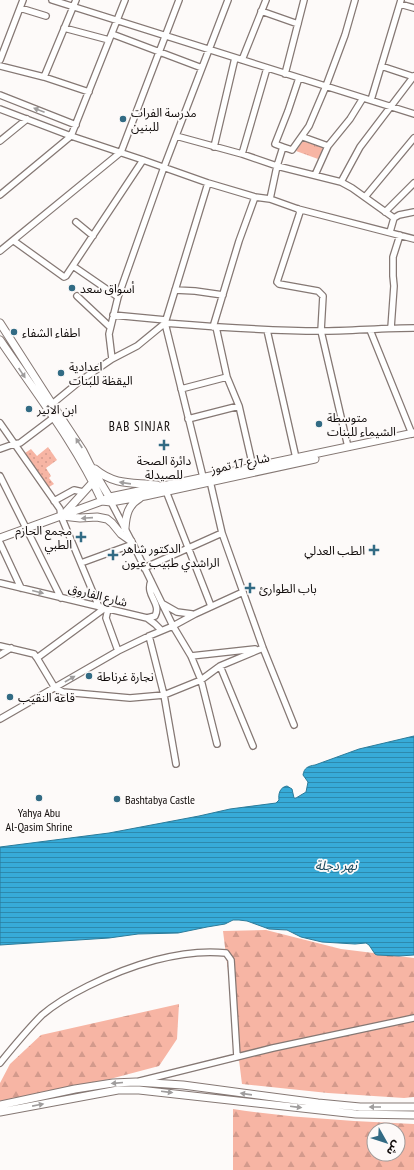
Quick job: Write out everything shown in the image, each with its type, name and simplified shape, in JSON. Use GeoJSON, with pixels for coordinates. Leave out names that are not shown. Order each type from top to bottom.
{"type":"FeatureCollection","features":[{"type":"Feature","properties":{"kind":"main road"},"geometry":{"type":"LineString","coordinates":[[0,323],[80,445],[110,499]]}},
{"type":"Feature","properties":{"kind":"main road"},"geometry":{"type":"LineString","coordinates":[[0,340],[67,437],[93,482],[102,501]]}},
{"type":"Feature","properties":{"kind":"main road","name":"شارع 17 تموز"},"geometry":{"type":"LineString","coordinates":[[110,499],[145,496],[203,478],[348,447],[413,435]]}},
{"type":"Feature","properties":{"kind":"main road","name":"شارع 17 تموز"},"geometry":{"type":"LineString","coordinates":[[0,538],[110,499],[210,481],[413,435]]}},
{"type":"Feature","properties":{"kind":"main road"},"geometry":{"type":"LineString","coordinates":[[90,465],[100,474],[118,482],[165,489]]}},
{"type":"Feature","properties":{"kind":"main road"},"geometry":{"type":"LineString","coordinates":[[61,516],[93,482]]}},
{"type":"Feature","properties":{"kind":"main road"},"geometry":{"type":"LineString","coordinates":[[125,528],[126,518],[130,506],[145,496]]}},
{"type":"Feature","properties":{"kind":"main road"},"geometry":{"type":"LineString","coordinates":[[61,516],[80,518],[97,517],[107,519],[121,534],[132,542]]}},
{"type":"Feature","properties":{"kind":"main road"},"geometry":{"type":"LineString","coordinates":[[0,1106],[74,1089],[113,1083],[136,1082],[183,1085],[318,1103],[353,1106],[414,1107]]}},
{"type":"Feature","properties":{"kind":"main road"},"geometry":{"type":"LineString","coordinates":[[213,1098],[215,1089]]}},
{"type":"Feature","properties":{"kind":"main road"},"geometry":{"type":"LineString","coordinates":[[0,1112],[118,1090],[139,1090],[160,1091],[356,1114],[414,1115]]}},
{"type":"Feature","properties":{"kind":"street"},"geometry":{"type":"LineString","coordinates":[[0,60],[23,0]]}},
{"type":"Feature","properties":{"kind":"street"},"geometry":{"type":"LineString","coordinates":[[52,0],[414,114]]}},
{"type":"Feature","properties":{"kind":"street"},"geometry":{"type":"LineString","coordinates":[[44,77],[76,0]]}},
{"type":"Feature","properties":{"kind":"street"},"geometry":{"type":"LineString","coordinates":[[0,195],[71,136],[125,0]]}},
{"type":"Feature","properties":{"kind":"street"},"geometry":{"type":"LineString","coordinates":[[0,252],[121,152],[179,0]]}},
{"type":"Feature","properties":{"kind":"street"},"geometry":{"type":"LineString","coordinates":[[112,359],[109,334],[118,297],[164,167],[228,0]]}},
{"type":"Feature","properties":{"kind":"street"},"geometry":{"type":"LineString","coordinates":[[242,60],[266,0]]}},
{"type":"Feature","properties":{"kind":"street"},"geometry":{"type":"LineString","coordinates":[[285,74],[304,0]]}},
{"type":"Feature","properties":{"kind":"street"},"geometry":{"type":"LineString","coordinates":[[299,78],[275,144],[292,150],[303,137],[309,126],[326,86],[346,34],[355,0]]}},
{"type":"Feature","properties":{"kind":"street"},"geometry":{"type":"LineString","coordinates":[[371,100],[400,2],[414,8]]}},
{"type":"Feature","properties":{"kind":"street"},"geometry":{"type":"LineString","coordinates":[[20,8],[46,16]]}},
{"type":"Feature","properties":{"kind":"street"},"geometry":{"type":"LineString","coordinates":[[262,11],[298,24]]}},
{"type":"Feature","properties":{"kind":"street"},"geometry":{"type":"LineString","coordinates":[[64,28],[109,40]]}},
{"type":"Feature","properties":{"kind":"street"},"geometry":{"type":"LineString","coordinates":[[112,34],[202,68]]}},
{"type":"Feature","properties":{"kind":"street"},"geometry":{"type":"LineString","coordinates":[[214,146],[235,58]]}},
{"type":"Feature","properties":{"kind":"street"},"geometry":{"type":"LineString","coordinates":[[0,66],[44,77],[89,92]]}},
{"type":"Feature","properties":{"kind":"street"},"geometry":{"type":"LineString","coordinates":[[341,182],[360,147],[414,76],[381,66]]}},
{"type":"Feature","properties":{"kind":"street"},"geometry":{"type":"LineString","coordinates":[[242,154],[267,68]]}},
{"type":"Feature","properties":{"kind":"street"},"geometry":{"type":"LineString","coordinates":[[0,95],[76,124]]}},
{"type":"Feature","properties":{"kind":"street"},"geometry":{"type":"LineString","coordinates":[[315,175],[328,146],[350,119],[363,98]]}},
{"type":"Feature","properties":{"kind":"street"},"geometry":{"type":"LineString","coordinates":[[0,109],[71,136],[208,183],[255,197],[270,199],[298,209],[414,239]]}},
{"type":"Feature","properties":{"kind":"street"},"geometry":{"type":"LineString","coordinates":[[0,141],[27,119]]}},
{"type":"Feature","properties":{"kind":"street"},"geometry":{"type":"LineString","coordinates":[[176,136],[242,154],[277,166],[341,182],[394,218]]}},
{"type":"Feature","properties":{"kind":"street"},"geometry":{"type":"LineString","coordinates":[[303,137],[328,146]]}},
{"type":"Feature","properties":{"kind":"street"},"geometry":{"type":"LineString","coordinates":[[365,197],[414,138]]}},
{"type":"Feature","properties":{"kind":"street"},"geometry":{"type":"LineString","coordinates":[[270,199],[277,166],[283,147]]}},
{"type":"Feature","properties":{"kind":"street"},"geometry":{"type":"LineString","coordinates":[[14,241],[64,277],[74,266],[144,160]]}},
{"type":"Feature","properties":{"kind":"street"},"geometry":{"type":"LineString","coordinates":[[203,478],[166,321],[208,183]]}},
{"type":"Feature","properties":{"kind":"street"},"geometry":{"type":"LineString","coordinates":[[385,212],[414,183]]}},
{"type":"Feature","properties":{"kind":"street"},"geometry":{"type":"LineString","coordinates":[[253,467],[240,406],[227,377],[214,327],[239,241],[255,197]]}},
{"type":"Feature","properties":{"kind":"street"},"geometry":{"type":"LineString","coordinates":[[298,209],[300,212],[277,282],[279,284],[318,291],[322,294],[321,331],[348,447]]}},
{"type":"Feature","properties":{"kind":"street"},"geometry":{"type":"LineString","coordinates":[[390,232],[394,218],[399,215],[414,212]]}},
{"type":"Feature","properties":{"kind":"street"},"geometry":{"type":"LineString","coordinates":[[76,222],[93,236]]}},
{"type":"Feature","properties":{"kind":"street"},"geometry":{"type":"LineString","coordinates":[[391,328],[394,286],[393,257],[400,235]]}},
{"type":"Feature","properties":{"kind":"street"},"geometry":{"type":"LineString","coordinates":[[74,266],[118,297]]}},
{"type":"Feature","properties":{"kind":"street"},"geometry":{"type":"LineString","coordinates":[[175,290],[223,295]]}},
{"type":"Feature","properties":{"kind":"street"},"geometry":{"type":"LineString","coordinates":[[77,296],[110,327]]}},
{"type":"Feature","properties":{"kind":"street"},"geometry":{"type":"LineString","coordinates":[[113,315],[214,327],[267,330],[321,331],[414,328]]}},
{"type":"Feature","properties":{"kind":"street"},"geometry":{"type":"LineString","coordinates":[[52,404],[80,381],[112,359],[137,346],[166,321]]}},
{"type":"Feature","properties":{"kind":"street"},"geometry":{"type":"LineString","coordinates":[[267,330],[296,458]]}},
{"type":"Feature","properties":{"kind":"street"},"geometry":{"type":"LineString","coordinates":[[370,330],[413,435]]}},
{"type":"Feature","properties":{"kind":"street"},"geometry":{"type":"LineString","coordinates":[[182,390],[227,377]]}},
{"type":"Feature","properties":{"kind":"street"},"geometry":{"type":"LineString","coordinates":[[188,419],[240,406]]}},
{"type":"Feature","properties":{"kind":"street"},"geometry":{"type":"LineString","coordinates":[[0,448],[20,443],[53,418]]}},
{"type":"Feature","properties":{"kind":"street"},"geometry":{"type":"LineString","coordinates":[[0,423],[60,509],[61,516],[81,563],[104,608],[118,651]]}},
{"type":"Feature","properties":{"kind":"street"},"geometry":{"type":"LineString","coordinates":[[0,476],[61,598]]}},
{"type":"Feature","properties":{"kind":"street"},"geometry":{"type":"LineString","coordinates":[[210,481],[222,533],[263,648],[294,726]]}},
{"type":"Feature","properties":{"kind":"street"},"geometry":{"type":"LineString","coordinates":[[165,489],[211,606]]}},
{"type":"Feature","properties":{"kind":"street"},"geometry":{"type":"LineString","coordinates":[[54,501],[74,490],[83,492]]}},
{"type":"Feature","properties":{"kind":"street"},"geometry":{"type":"LineString","coordinates":[[110,499],[173,626],[191,656],[201,680],[217,744]]}},
{"type":"Feature","properties":{"kind":"street"},"geometry":{"type":"LineString","coordinates":[[144,568],[222,533]]}},
{"type":"Feature","properties":{"kind":"street"},"geometry":{"type":"LineString","coordinates":[[81,563],[132,542]]}},
{"type":"Feature","properties":{"kind":"street"},"geometry":{"type":"LineString","coordinates":[[0,543],[21,588]]}},
{"type":"Feature","properties":{"kind":"street"},"geometry":{"type":"LineString","coordinates":[[147,618],[154,616],[157,611],[156,605],[149,591],[151,581]]}},
{"type":"Feature","properties":{"kind":"street","name":"شارع الفاروق"},"geometry":{"type":"LineString","coordinates":[[0,583],[147,618]]}},
{"type":"Feature","properties":{"kind":"street"},"geometry":{"type":"LineString","coordinates":[[0,719],[118,651],[243,592]]}},
{"type":"Feature","properties":{"kind":"street"},"geometry":{"type":"LineString","coordinates":[[162,603],[177,612],[195,614]]}},
{"type":"Feature","properties":{"kind":"street"},"geometry":{"type":"LineString","coordinates":[[37,658],[104,608]]}},
{"type":"Feature","properties":{"kind":"street"},"geometry":{"type":"LineString","coordinates":[[147,618],[161,630]]}},
{"type":"Feature","properties":{"kind":"street"},"geometry":{"type":"LineString","coordinates":[[149,636],[164,695],[176,764]]}},
{"type":"Feature","properties":{"kind":"street"},"geometry":{"type":"LineString","coordinates":[[0,646],[34,654],[55,688],[63,692],[130,698],[164,695],[201,680],[220,666],[263,648]]}},
{"type":"Feature","properties":{"kind":"street"},"geometry":{"type":"LineString","coordinates":[[0,655],[11,648]]}},
{"type":"Feature","properties":{"kind":"street"},"geometry":{"type":"LineString","coordinates":[[191,656],[263,648]]}},
{"type":"Feature","properties":{"kind":"street"},"geometry":{"type":"LineString","coordinates":[[220,666],[252,746]]}},
{"type":"Feature","properties":{"kind":"street"},"geometry":{"type":"LineString","coordinates":[[0,1063],[42,1015],[67,997],[111,975],[143,963],[184,955],[212,952],[226,953],[231,960],[237,1056]]}},
{"type":"Feature","properties":{"kind":"street"},"geometry":{"type":"LineString","coordinates":[[136,1082],[237,1056],[414,1018]]}},
{"type":"Feature","properties":{"kind":"green space"},"geometry":{"type":"Polygon","coordinates":[[[303,141],[323,148],[318,159],[296,151],[303,141]]]}},
{"type":"Feature","properties":{"kind":"green space"},"geometry":{"type":"Polygon","coordinates":[[[48,447],[57,460],[46,468],[51,476],[49,478],[54,484],[49,487],[25,453],[31,449],[37,456],[48,447]]]}},
{"type":"Feature","properties":{"kind":"green space"},"geometry":{"type":"Polygon","coordinates":[[[266,930],[341,949],[414,958],[414,1097],[404,1098],[328,1093],[242,1084],[223,931],[266,930]]]}},
{"type":"Feature","properties":{"kind":"green space"},"geometry":{"type":"Polygon","coordinates":[[[179,1004],[177,1039],[159,1066],[0,1105],[0,1083],[10,1064],[41,1035],[179,1004]]]}},
{"type":"Feature","properties":{"kind":"green space"},"geometry":{"type":"Polygon","coordinates":[[[233,1109],[301,1117],[380,1122],[366,1122],[366,1162],[406,1162],[406,1124],[414,1124],[414,1170],[233,1170],[233,1109]]]}},
{"type":"Feature","properties":{"kind":"water","name":"نهر دجلة"},"geometry":{"type":"Polygon","coordinates":[[[414,736],[414,955],[377,955],[366,943],[355,944],[322,942],[301,937],[287,930],[269,929],[247,921],[239,920],[233,920],[225,924],[178,933],[138,934],[109,938],[0,945],[0,847],[109,833],[230,809],[276,803],[279,800],[279,793],[281,789],[287,786],[292,789],[294,798],[296,798],[306,792],[308,782],[303,775],[305,769],[308,767],[359,749],[414,736]]]}},
{"type":"Feature","properties":{"kind":"place","name":"مدرسة الفرات للبنين"},"geometry":{"type":"Point","coordinates":[123,119]}},
{"type":"Feature","properties":{"kind":"place","name":"أسواق سعد"},"geometry":{"type":"Point","coordinates":[72,288]}},
{"type":"Feature","properties":{"kind":"place","name":"اطفاء الشفاء"},"geometry":{"type":"Point","coordinates":[14,332]}},
{"type":"Feature","properties":{"kind":"place","name":"اعدادية اليقظة للبنات"},"geometry":{"type":"Point","coordinates":[61,373]}},
{"type":"Feature","properties":{"kind":"place","name":"ابن الاثير"},"geometry":{"type":"Point","coordinates":[29,409]}},
{"type":"Feature","properties":{"kind":"place","name":"متوسطة الشيماء للبنات"},"geometry":{"type":"Point","coordinates":[319,424]}},
{"type":"Feature","properties":{"kind":"place","name":"دائرة الصحة للصيدلة"},"geometry":{"type":"Point","coordinates":[164,445]}},
{"type":"Feature","properties":{"kind":"place","name":"مجمع الحازم الطبي"},"geometry":{"type":"Point","coordinates":[81,537]}},
{"type":"Feature","properties":{"kind":"place","name":"الطب العدلي"},"geometry":{"type":"Point","coordinates":[374,550]}},
{"type":"Feature","properties":{"kind":"place","name":"الدكتور شاهر الراشدي طبيب عيون"},"geometry":{"type":"Point","coordinates":[113,555]}},
{"type":"Feature","properties":{"kind":"place","name":"باب الطوارئ"},"geometry":{"type":"Point","coordinates":[250,588]}},
{"type":"Feature","properties":{"kind":"place","name":"نجارة غرناطة"},"geometry":{"type":"Point","coordinates":[89,676]}},
{"type":"Feature","properties":{"kind":"place","name":"قاعة النقيب"},"geometry":{"type":"Point","coordinates":[10,697]}},
{"type":"Feature","properties":{"kind":"place","name":"Yahya Abu Al-Qasim Shrine"},"geometry":{"type":"Point","coordinates":[39,798]}},
{"type":"Feature","properties":{"kind":"place","name":"Bashtabya Castle"},"geometry":{"type":"Point","coordinates":[117,799]}},
{"type":"Feature","properties":{"kind":"district","name":"BAB SINJAR"},"geometry":{"type":"Point","coordinates":[140,426]}}]}
